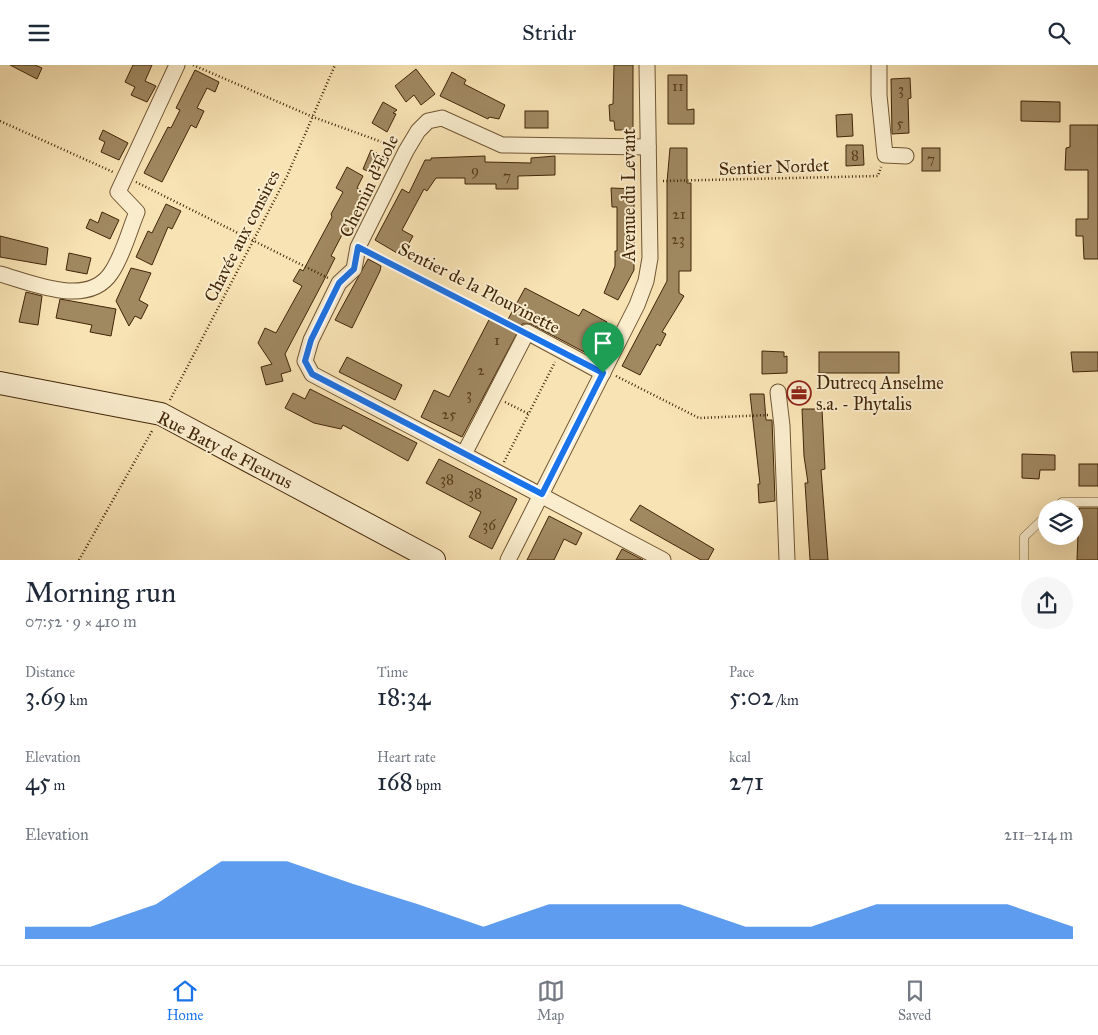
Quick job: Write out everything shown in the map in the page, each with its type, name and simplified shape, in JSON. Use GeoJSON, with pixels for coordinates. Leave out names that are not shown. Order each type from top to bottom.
{"type":"FeatureCollection","features":[{"type":"Feature","properties":{"kind":"street"},"geometry":{"type":"LineString","coordinates":[[0,274],[47,287],[80,292],[100,286],[112,273],[137,212],[118,192],[177,65]]}},
{"type":"Feature","properties":{"kind":"street"},"geometry":{"type":"LineString","coordinates":[[879,65],[879,95],[885,155],[906,156]]}},
{"type":"Feature","properties":{"kind":"street","name":"Avenue du Levant"},"geometry":{"type":"LineString","coordinates":[[508,560],[637,305],[646,281],[650,257],[648,66]]}},
{"type":"Feature","properties":{"kind":"street","name":"Chemin d'Éole"},"geometry":{"type":"LineString","coordinates":[[648,147],[502,145],[442,118],[428,121],[418,131],[406,151],[358,247],[354,269],[339,283],[311,340],[305,361],[312,374],[664,560]]}},
{"type":"Feature","properties":{"kind":"street"},"geometry":{"type":"LineString","coordinates":[[464,454],[527,332]]}},
{"type":"Feature","properties":{"kind":"street","name":"Sentier de la Plouvinette"},"geometry":{"type":"LineString","coordinates":[[527,332],[603,373]]}},
{"type":"Feature","properties":{"kind":"street","name":"Rue Baty de Fleurus"},"geometry":{"type":"LineString","coordinates":[[0,383],[162,414],[434,560]]}},
{"type":"Feature","properties":{"kind":"street"},"geometry":{"type":"LineString","coordinates":[[778,392],[779,415],[782,426],[787,560]]}},
{"type":"Feature","properties":{"kind":"lane"},"geometry":{"type":"LineString","coordinates":[[1083,502],[1098,502]]}},
{"type":"Feature","properties":{"kind":"lane"},"geometry":{"type":"LineString","coordinates":[[1024,560],[1024,537],[1038,524]]}},
{"type":"Feature","properties":{"kind":"path"},"geometry":{"type":"LineString","coordinates":[[193,65],[313,117],[406,151]]}},
{"type":"Feature","properties":{"kind":"path","name":"Chavée aux consires"},"geometry":{"type":"LineString","coordinates":[[79,560],[162,414],[254,240],[287,176],[335,65]]}},
{"type":"Feature","properties":{"kind":"path"},"geometry":{"type":"LineString","coordinates":[[0,121],[124,177],[339,283]]}},
{"type":"Feature","properties":{"kind":"path","name":"Sentier Nordet"},"geometry":{"type":"LineString","coordinates":[[649,181],[878,176],[885,155]]}},
{"type":"Feature","properties":{"kind":"path","name":"Sentier de la Plouvinette"},"geometry":{"type":"LineString","coordinates":[[358,247],[527,332]]}},
{"type":"Feature","properties":{"kind":"path"},"geometry":{"type":"LineString","coordinates":[[499,472],[561,351]]}},
{"type":"Feature","properties":{"kind":"path"},"geometry":{"type":"LineString","coordinates":[[603,373],[615,376],[699,418],[779,415]]}},
{"type":"Feature","properties":{"kind":"path"},"geometry":{"type":"LineString","coordinates":[[495,397],[529,414]]}},
{"type":"Feature","properties":{"kind":"building"},"geometry":{"type":"Polygon","coordinates":[[[10,65],[35,65],[42,68],[37,79],[10,65]]]}},
{"type":"Feature","properties":{"kind":"building"},"geometry":{"type":"Polygon","coordinates":[[[133,65],[152,65],[145,81],[156,86],[147,102],[131,95],[135,87],[125,82],[133,65]]]}},
{"type":"Feature","properties":{"kind":"building"},"geometry":{"type":"Polygon","coordinates":[[[614,65],[633,65],[633,130],[615,130],[614,121],[610,121],[609,105],[613,104],[614,65]]]}},
{"type":"Feature","properties":{"kind":"building"},"geometry":{"type":"Polygon","coordinates":[[[416,69],[435,94],[421,105],[414,95],[406,102],[395,86],[416,69]]]}},
{"type":"Feature","properties":{"kind":"building"},"geometry":{"type":"Polygon","coordinates":[[[195,70],[219,82],[215,92],[207,88],[197,108],[204,111],[196,128],[191,125],[162,182],[144,173],[168,127],[171,128],[180,110],[176,108],[195,70]]]}},
{"type":"Feature","properties":{"kind":"building"},"geometry":{"type":"Polygon","coordinates":[[[452,72],[466,80],[464,84],[505,105],[499,119],[489,117],[488,119],[440,96],[452,72]]]}},
{"type":"Feature","properties":{"kind":"building"},"geometry":{"type":"Polygon","coordinates":[[[668,75],[687,75],[687,110],[694,109],[694,124],[668,124],[668,75]]]}},
{"type":"Feature","properties":{"kind":"building"},"geometry":{"type":"Polygon","coordinates":[[[910,78],[911,98],[908,99],[909,133],[892,134],[891,79],[910,78]]]}},
{"type":"Feature","properties":{"kind":"building"},"geometry":{"type":"Polygon","coordinates":[[[1021,101],[1060,102],[1060,122],[1021,121],[1021,101]]]}},
{"type":"Feature","properties":{"kind":"building"},"geometry":{"type":"Polygon","coordinates":[[[383,102],[397,110],[393,113],[396,114],[387,132],[372,123],[383,102]]]}},
{"type":"Feature","properties":{"kind":"building"},"geometry":{"type":"Polygon","coordinates":[[[525,111],[548,111],[548,128],[525,128],[525,111]]]}},
{"type":"Feature","properties":{"kind":"building"},"geometry":{"type":"Polygon","coordinates":[[[852,114],[853,136],[837,137],[836,115],[852,114]]]}},
{"type":"Feature","properties":{"kind":"building"},"geometry":{"type":"Polygon","coordinates":[[[1070,125],[1098,125],[1098,259],[1084,259],[1083,236],[1076,236],[1076,219],[1088,219],[1088,170],[1065,170],[1066,148],[1070,147],[1070,125]]]}},
{"type":"Feature","properties":{"kind":"building"},"geometry":{"type":"Polygon","coordinates":[[[103,130],[128,143],[119,160],[101,152],[105,142],[99,139],[103,130]]]}},
{"type":"Feature","properties":{"kind":"building"},"geometry":{"type":"Polygon","coordinates":[[[846,145],[863,145],[864,165],[846,166],[846,145]]]}},
{"type":"Feature","properties":{"kind":"building"},"geometry":{"type":"Polygon","coordinates":[[[670,148],[687,148],[687,183],[691,183],[691,271],[679,271],[679,293],[684,296],[662,332],[666,334],[660,346],[657,344],[640,375],[622,366],[667,281],[667,182],[670,148]]]}},
{"type":"Feature","properties":{"kind":"building"},"geometry":{"type":"Polygon","coordinates":[[[922,148],[940,148],[940,171],[922,171],[922,148]]]}},
{"type":"Feature","properties":{"kind":"building"},"geometry":{"type":"Polygon","coordinates":[[[371,150],[384,157],[376,175],[363,169],[371,150]]]}},
{"type":"Feature","properties":{"kind":"building"},"geometry":{"type":"Polygon","coordinates":[[[485,156],[485,162],[531,163],[531,158],[555,156],[555,175],[518,176],[518,189],[496,189],[496,184],[465,184],[465,178],[436,178],[427,191],[424,189],[402,230],[413,236],[402,256],[375,240],[402,189],[409,193],[425,160],[431,160],[431,158],[485,156]]]}},
{"type":"Feature","properties":{"kind":"building"},"geometry":{"type":"Polygon","coordinates":[[[347,167],[363,176],[357,188],[367,193],[347,233],[344,231],[331,256],[335,258],[285,354],[291,371],[281,374],[283,381],[266,385],[261,367],[272,364],[258,343],[265,328],[276,333],[302,286],[293,281],[300,269],[303,271],[332,217],[331,214],[343,192],[336,188],[347,167]]]}},
{"type":"Feature","properties":{"kind":"building"},"geometry":{"type":"Polygon","coordinates":[[[611,188],[634,189],[634,270],[618,300],[604,293],[615,266],[615,251],[617,251],[617,207],[612,207],[611,188]]]}},
{"type":"Feature","properties":{"kind":"building"},"geometry":{"type":"Polygon","coordinates":[[[166,204],[181,211],[172,229],[168,227],[152,265],[136,257],[148,231],[152,233],[166,204]]]}},
{"type":"Feature","properties":{"kind":"building"},"geometry":{"type":"Polygon","coordinates":[[[102,212],[119,220],[110,239],[86,228],[90,219],[98,223],[102,212]]]}},
{"type":"Feature","properties":{"kind":"building"},"geometry":{"type":"Polygon","coordinates":[[[0,236],[48,248],[46,265],[0,257],[0,236]]]}},
{"type":"Feature","properties":{"kind":"building"},"geometry":{"type":"Polygon","coordinates":[[[69,253],[91,258],[87,274],[66,270],[69,253]]]}},
{"type":"Feature","properties":{"kind":"building"},"geometry":{"type":"Polygon","coordinates":[[[368,259],[381,266],[380,271],[352,328],[335,320],[368,259]]]}},
{"type":"Feature","properties":{"kind":"building"},"geometry":{"type":"Polygon","coordinates":[[[131,268],[151,273],[139,300],[148,305],[141,319],[135,316],[129,326],[116,301],[131,268]]]}},
{"type":"Feature","properties":{"kind":"building"},"geometry":{"type":"Polygon","coordinates":[[[525,288],[579,316],[583,309],[607,322],[590,355],[531,324],[522,324],[462,437],[421,417],[434,390],[449,397],[491,316],[506,323],[525,288]]]}},
{"type":"Feature","properties":{"kind":"building"},"geometry":{"type":"Polygon","coordinates":[[[26,292],[42,296],[38,325],[19,322],[26,292]]]}},
{"type":"Feature","properties":{"kind":"building"},"geometry":{"type":"Polygon","coordinates":[[[60,299],[116,309],[111,336],[90,332],[92,325],[56,318],[60,299]]]}},
{"type":"Feature","properties":{"kind":"building"},"geometry":{"type":"Polygon","coordinates":[[[762,351],[784,352],[784,357],[787,356],[787,373],[762,374],[762,351]]]}},
{"type":"Feature","properties":{"kind":"building"},"geometry":{"type":"Polygon","coordinates":[[[819,352],[899,352],[899,373],[819,373],[819,352]]]}},
{"type":"Feature","properties":{"kind":"building"},"geometry":{"type":"Polygon","coordinates":[[[1071,352],[1098,352],[1098,371],[1073,372],[1071,352]]]}},
{"type":"Feature","properties":{"kind":"building"},"geometry":{"type":"Polygon","coordinates":[[[347,357],[402,385],[395,400],[339,372],[347,357]]]}},
{"type":"Feature","properties":{"kind":"building"},"geometry":{"type":"Polygon","coordinates":[[[310,389],[417,443],[408,461],[343,425],[341,429],[314,423],[285,408],[293,393],[305,399],[310,389]]]}},
{"type":"Feature","properties":{"kind":"building"},"geometry":{"type":"Polygon","coordinates":[[[750,394],[764,394],[766,420],[772,420],[775,501],[759,503],[758,484],[760,484],[750,394]]]}},
{"type":"Feature","properties":{"kind":"building"},"geometry":{"type":"Polygon","coordinates":[[[802,409],[822,409],[825,469],[821,470],[828,560],[810,560],[805,483],[808,483],[804,456],[802,409]]]}},
{"type":"Feature","properties":{"kind":"building"},"geometry":{"type":"Polygon","coordinates":[[[1022,454],[1055,455],[1055,470],[1040,470],[1039,479],[1022,478],[1022,454]]]}},
{"type":"Feature","properties":{"kind":"building"},"geometry":{"type":"Polygon","coordinates":[[[439,459],[517,499],[492,549],[469,537],[481,512],[426,483],[439,459]]]}},
{"type":"Feature","properties":{"kind":"building"},"geometry":{"type":"Polygon","coordinates":[[[1079,464],[1098,464],[1098,486],[1079,486],[1079,464]]]}},
{"type":"Feature","properties":{"kind":"building"},"geometry":{"type":"Polygon","coordinates":[[[640,505],[714,549],[708,560],[701,560],[630,520],[640,505]]]}},
{"type":"Feature","properties":{"kind":"building"},"geometry":{"type":"Polygon","coordinates":[[[1083,508],[1098,508],[1098,560],[1077,560],[1078,545],[1083,545],[1083,508]]]}},
{"type":"Feature","properties":{"kind":"building"},"geometry":{"type":"Polygon","coordinates":[[[549,516],[582,533],[576,545],[564,539],[554,560],[527,560],[549,516]]]}},
{"type":"Feature","properties":{"kind":"building"},"geometry":{"type":"Polygon","coordinates":[[[622,549],[643,560],[616,560],[622,549]]]}},
{"type":"Feature","properties":{"kind":"place","name":"Dutrecq Anselme s.a. - Phytalis"},"geometry":{"type":"Point","coordinates":[799,393]}},
{"type":"Feature","properties":{"kind":"route"},"geometry":{"type":"LineString","coordinates":[[358,247],[527,332],[603,373],[542,494],[312,374],[305,361],[311,340],[339,283],[354,269],[358,247]]}}]}
